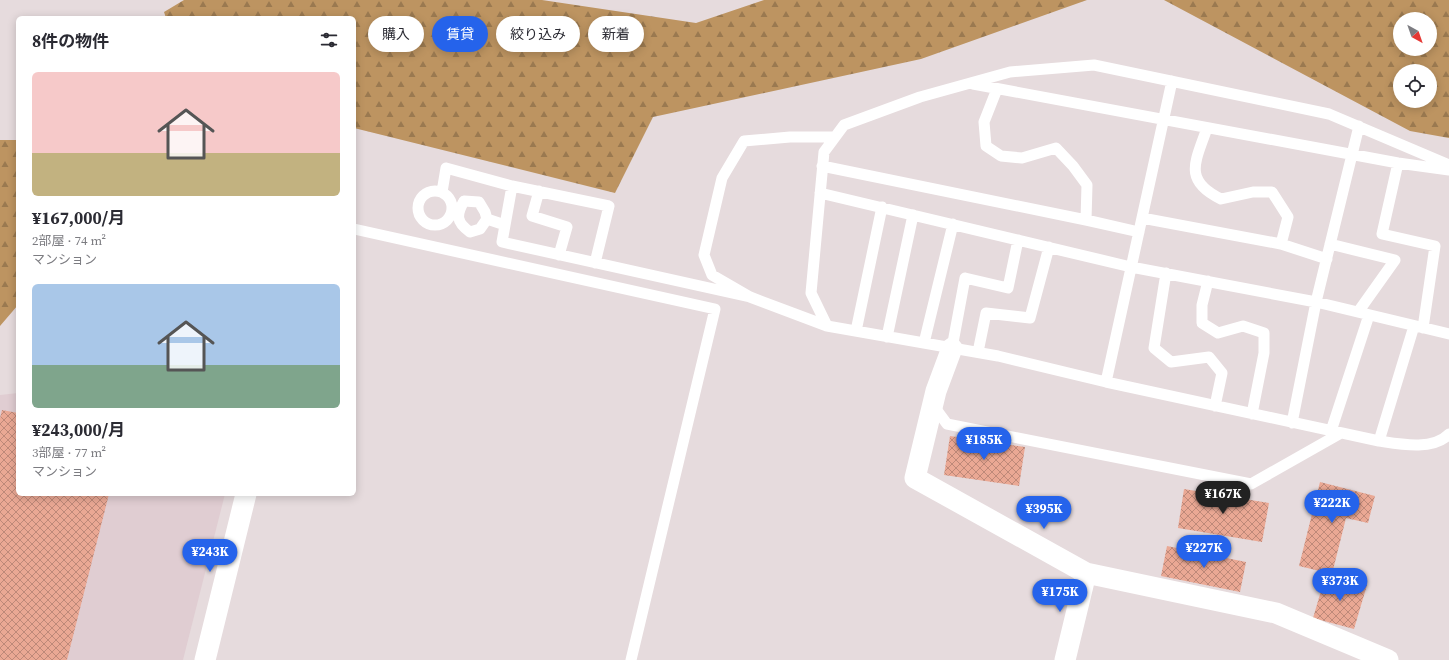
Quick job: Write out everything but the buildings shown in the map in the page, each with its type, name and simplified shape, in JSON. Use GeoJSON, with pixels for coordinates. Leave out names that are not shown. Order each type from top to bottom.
{"type":"FeatureCollection","features":[{"type":"Feature","properties":{"kind":"street"},"geometry":{"type":"LineString","coordinates":[[952,348],[933,405],[915,478],[1086,573],[1276,613],[1386,660]]}},
{"type":"Feature","properties":{"kind":"street"},"geometry":{"type":"LineString","coordinates":[[205,660],[246,496]]}},
{"type":"Feature","properties":{"kind":"street"},"geometry":{"type":"LineString","coordinates":[[1065,660],[1086,573]]}},
{"type":"Feature","properties":{"kind":"lane"},"geometry":{"type":"LineString","coordinates":[[827,326],[811,293],[824,152],[844,125],[920,97],[1010,72],[1094,65],[1329,114],[1449,166]]}},
{"type":"Feature","properties":{"kind":"lane"},"geometry":{"type":"LineString","coordinates":[[1106,382],[1172,81]]}},
{"type":"Feature","properties":{"kind":"lane"},"geometry":{"type":"LineString","coordinates":[[970,84],[1398,163],[1449,170]]}},
{"type":"Feature","properties":{"kind":"lane"},"geometry":{"type":"LineString","coordinates":[[997,88],[984,122],[986,146],[1001,156],[1022,158],[1056,148],[1073,166],[1087,185],[1086,220]]}},
{"type":"Feature","properties":{"kind":"lane"},"geometry":{"type":"LineString","coordinates":[[1292,423],[1316,302],[1358,126]]}},
{"type":"Feature","properties":{"kind":"lane"},"geometry":{"type":"LineString","coordinates":[[1207,128],[1194,166],[1198,180],[1206,192],[1221,200],[1253,192],[1272,192],[1288,217],[1281,244]]}},
{"type":"Feature","properties":{"kind":"lane"},"geometry":{"type":"LineString","coordinates":[[750,297],[712,274],[704,255],[722,178],[744,141],[790,137],[835,137]]}},
{"type":"Feature","properties":{"kind":"lane"},"geometry":{"type":"LineString","coordinates":[[1379,441],[1418,327],[1435,246],[1382,234],[1398,163]]}},
{"type":"Feature","properties":{"kind":"lane"},"geometry":{"type":"LineString","coordinates":[[822,166],[1139,232]]}},
{"type":"Feature","properties":{"kind":"lane"},"geometry":{"type":"LineString","coordinates":[[442,192],[446,168],[512,186],[608,206],[596,263]]}},
{"type":"Feature","properties":{"kind":"lane"},"geometry":{"type":"LineString","coordinates":[[512,186],[502,242],[750,297],[827,326],[978,352],[1106,382],[1379,441],[1411,446],[1443,441],[1449,434]]}},
{"type":"Feature","properties":{"kind":"lane"},"geometry":{"type":"LineString","coordinates":[[539,191],[532,216],[566,227],[559,255]]}},
{"type":"Feature","properties":{"kind":"lane"},"geometry":{"type":"LineString","coordinates":[[487,219],[479,202],[464,201],[456,212],[441,225],[429,225],[420,217],[418,207],[422,197],[431,192],[442,192],[451,200],[456,212],[461,226],[470,232],[480,229],[487,219]]}},
{"type":"Feature","properties":{"kind":"lane"},"geometry":{"type":"LineString","coordinates":[[820,192],[1131,267],[1316,302],[1449,334]]}},
{"type":"Feature","properties":{"kind":"lane"},"geometry":{"type":"LineString","coordinates":[[856,331],[882,207]]}},
{"type":"Feature","properties":{"kind":"lane"},"geometry":{"type":"LineString","coordinates":[[887,337],[913,215]]}},
{"type":"Feature","properties":{"kind":"lane"},"geometry":{"type":"LineString","coordinates":[[1142,218],[1281,244],[1327,260]]}},
{"type":"Feature","properties":{"kind":"lane"},"geometry":{"type":"LineString","coordinates":[[487,219],[505,225]]}},
{"type":"Feature","properties":{"kind":"lane"},"geometry":{"type":"LineString","coordinates":[[924,343],[953,224]]}},
{"type":"Feature","properties":{"kind":"lane"},"geometry":{"type":"LineString","coordinates":[[356,229],[715,309],[631,660]]}},
{"type":"Feature","properties":{"kind":"lane"},"geometry":{"type":"LineString","coordinates":[[952,348],[965,278],[1008,288],[1018,240]]}},
{"type":"Feature","properties":{"kind":"lane"},"geometry":{"type":"LineString","coordinates":[[1330,244],[1395,260],[1358,312]]}},
{"type":"Feature","properties":{"kind":"lane"},"geometry":{"type":"LineString","coordinates":[[978,352],[986,313],[1030,318],[1049,247]]}},
{"type":"Feature","properties":{"kind":"lane"},"geometry":{"type":"LineString","coordinates":[[1166,273],[1154,348],[1171,362],[1209,357],[1222,373],[1215,406]]}},
{"type":"Feature","properties":{"kind":"lane"},"geometry":{"type":"LineString","coordinates":[[1208,282],[1202,305],[1202,324],[1218,333],[1243,326],[1264,334],[1264,352],[1252,414]]}},
{"type":"Feature","properties":{"kind":"lane"},"geometry":{"type":"LineString","coordinates":[[933,405],[948,424],[1251,484],[1336,432],[1369,315]]}},
{"type":"Feature","properties":{"kind":"shaded area"},"geometry":{"type":"Polygon","coordinates":[[[16,393],[16,496],[224,496],[183,660],[0,660],[0,395],[16,393]]]}},
{"type":"Feature","properties":{"kind":"green space"},"geometry":{"type":"Polygon","coordinates":[[[184,0],[542,0],[696,23],[764,0],[1087,0],[921,59],[653,117],[615,193],[356,128],[356,16],[165,16],[164,12],[184,0]]]}},
{"type":"Feature","properties":{"kind":"green space"},"geometry":{"type":"Polygon","coordinates":[[[1164,0],[1449,0],[1449,138],[1410,131],[1164,0]]]}},
{"type":"Feature","properties":{"kind":"green space"},"geometry":{"type":"Polygon","coordinates":[[[0,140],[16,140],[16,307],[0,326],[0,140]]]}}]}
